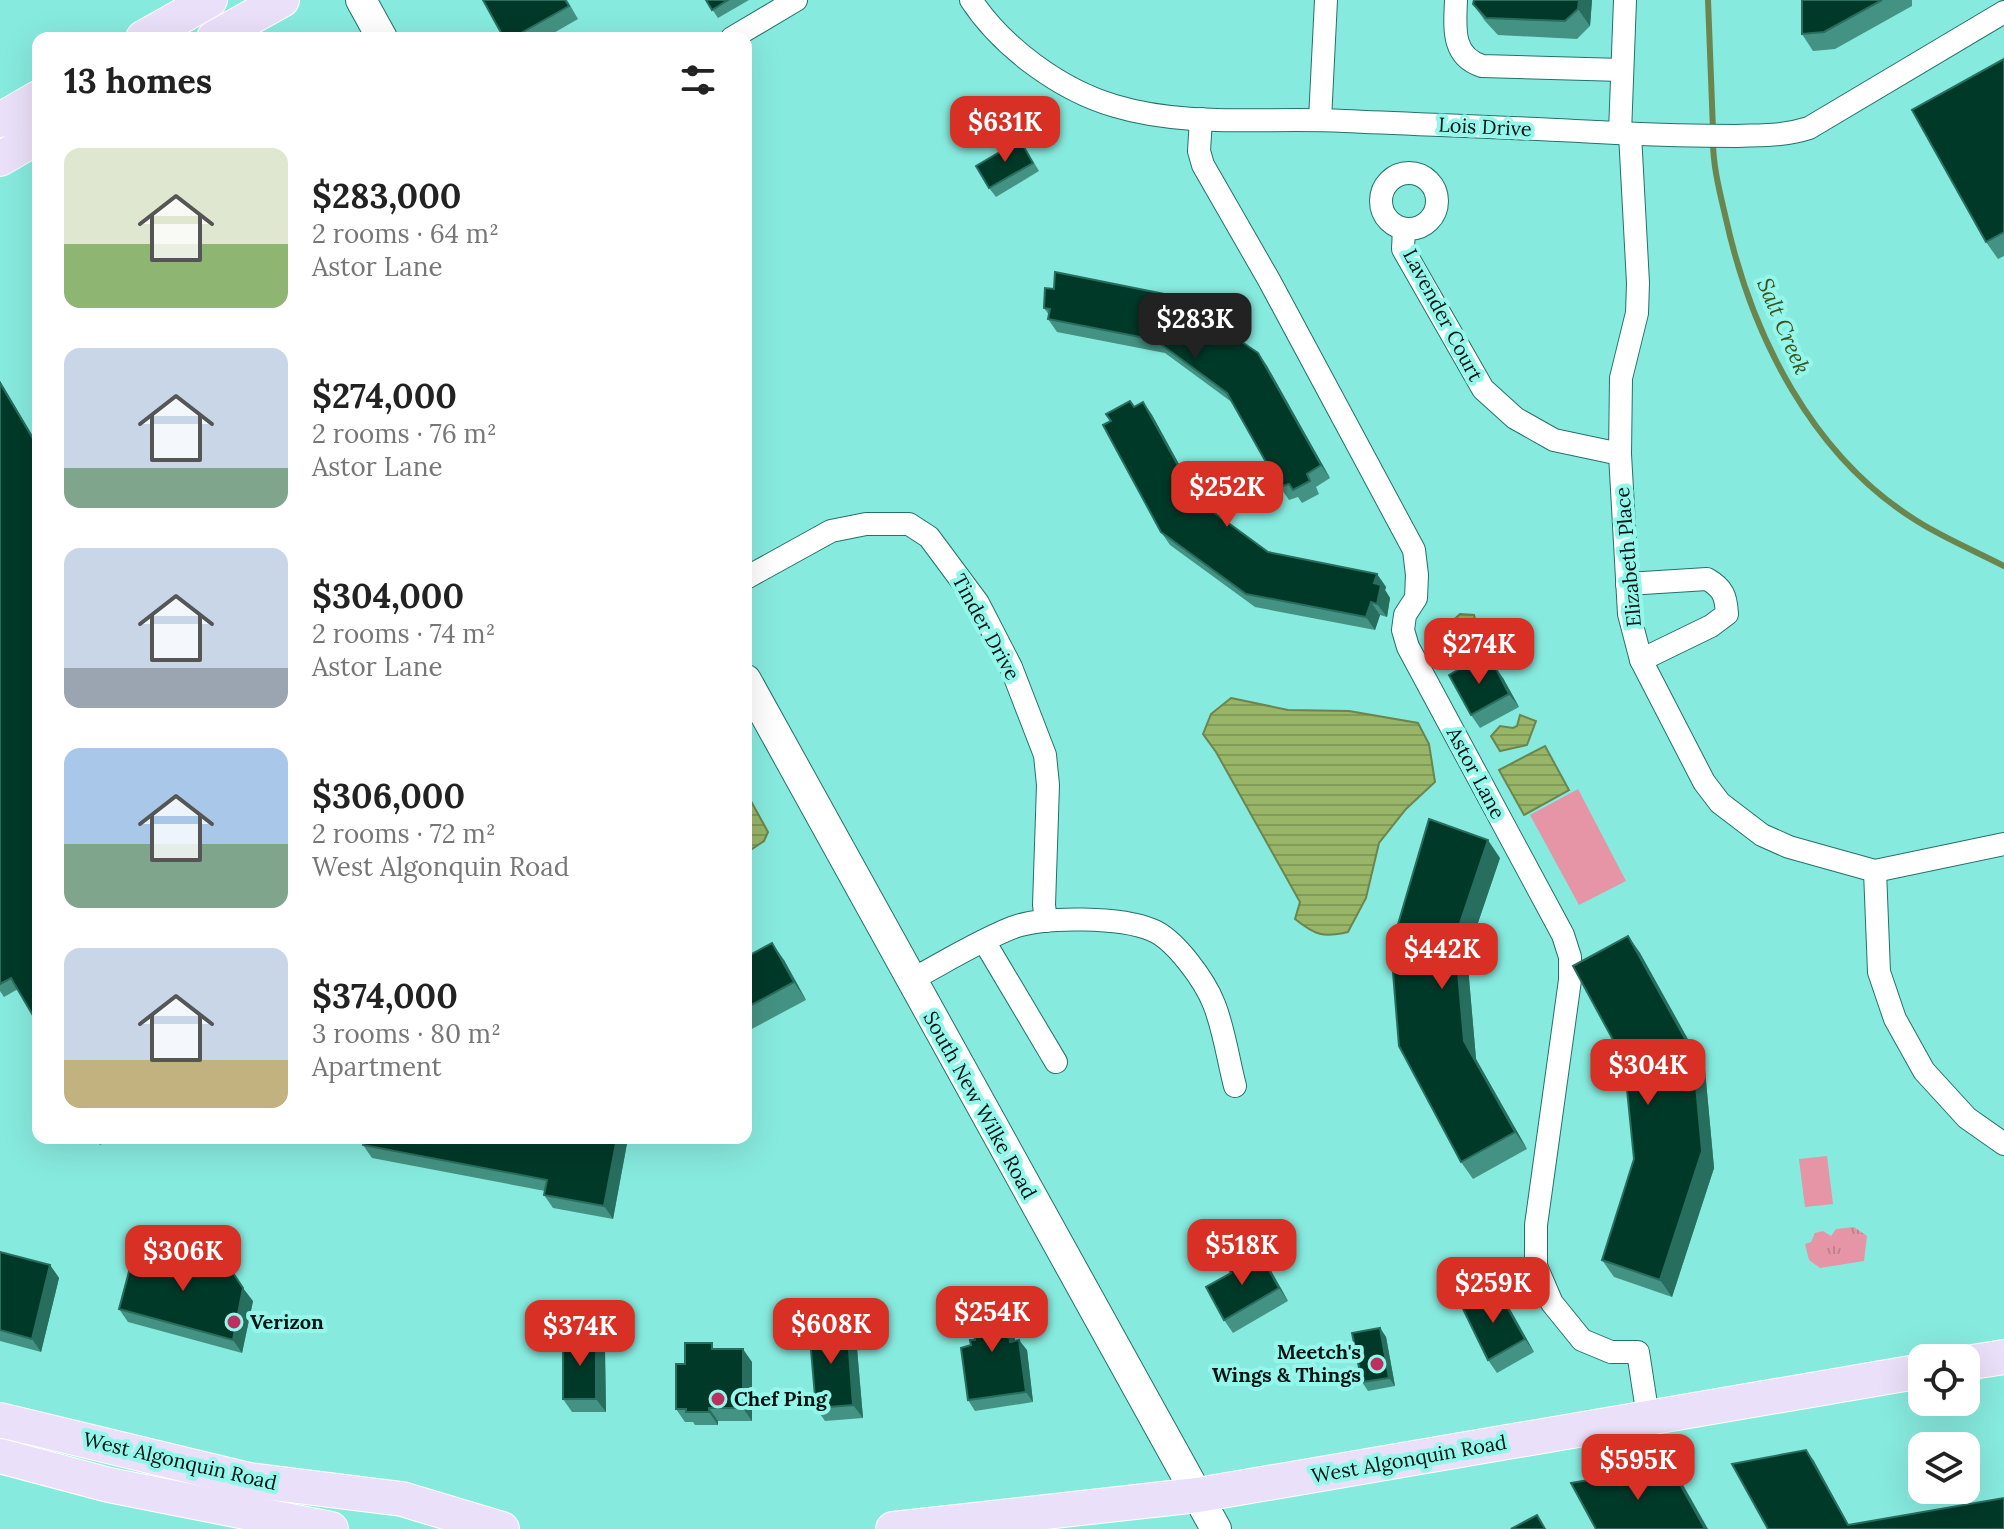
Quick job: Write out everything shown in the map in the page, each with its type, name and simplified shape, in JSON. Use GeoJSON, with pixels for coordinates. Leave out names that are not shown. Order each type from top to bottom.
{"type":"FeatureCollection","features":[{"type":"Feature","properties":{"kind":"main road"},"geometry":{"type":"LineString","coordinates":[[154,32],[210,0]]}},
{"type":"Feature","properties":{"kind":"main road"},"geometry":{"type":"LineString","coordinates":[[225,32],[282,0]]}},
{"type":"Feature","properties":{"kind":"main road"},"geometry":{"type":"LineString","coordinates":[[361,0],[379,32]]}},
{"type":"Feature","properties":{"kind":"main road"},"geometry":{"type":"LineString","coordinates":[[0,120],[32,101]]}},
{"type":"Feature","properties":{"kind":"main road"},"geometry":{"type":"LineString","coordinates":[[0,159],[32,140]]}},
{"type":"Feature","properties":{"kind":"main road","name":"South New Wilke Road"},"geometry":{"type":"LineString","coordinates":[[752,691],[1216,1529]]}},
{"type":"Feature","properties":{"kind":"main road"},"geometry":{"type":"LineString","coordinates":[[1980,1361],[2004,1357]]}},
{"type":"Feature","properties":{"kind":"main road","name":"West Algonquin Road"},"geometry":{"type":"LineString","coordinates":[[893,1529],[1198,1495],[1908,1373]]}},
{"type":"Feature","properties":{"kind":"main road","name":"West Algonquin Road"},"geometry":{"type":"LineString","coordinates":[[0,1420],[249,1480],[402,1499],[502,1529]]}},
{"type":"Feature","properties":{"kind":"main road","name":"West Algonquin Road"},"geometry":{"type":"LineString","coordinates":[[0,1456],[109,1485],[331,1529]]}},
{"type":"Feature","properties":{"kind":"street"},"geometry":{"type":"LineString","coordinates":[[742,32],[796,0]]}},
{"type":"Feature","properties":{"kind":"street","name":"Lois Drive"},"geometry":{"type":"LineString","coordinates":[[971,0],[998,34],[1060,80],[1113,106],[1148,114],[1201,119],[1320,120],[1681,137],[1789,135],[1809,128],[2004,12]]}},
{"type":"Feature","properties":{"kind":"street"},"geometry":{"type":"LineString","coordinates":[[1320,120],[1326,0]]}},
{"type":"Feature","properties":{"kind":"street"},"geometry":{"type":"LineString","coordinates":[[1456,0],[1455,41],[1471,62],[1482,66],[1622,70]]}},
{"type":"Feature","properties":{"kind":"street","name":"Elizabeth Place"},"geometry":{"type":"LineString","coordinates":[[1625,0],[1622,70],[1638,283],[1637,313],[1621,378],[1620,454],[1629,614],[1641,660],[1704,782],[1720,803],[1762,835],[1789,847],[1875,871],[2004,844]]}},
{"type":"Feature","properties":{"kind":"street","name":"Astor Lane"},"geometry":{"type":"LineString","coordinates":[[1201,119],[1199,151],[1203,165],[1269,280],[1414,550],[1416,598],[1405,615],[1403,630],[1408,647],[1563,935],[1570,957],[1570,980],[1536,1225],[1536,1266],[1552,1303],[1582,1340],[1611,1352],[1638,1352],[1648,1417]]}},
{"type":"Feature","properties":{"kind":"street","name":"Lavender Court"},"geometry":{"type":"LineString","coordinates":[[1404,229],[1403,249],[1483,389],[1515,418],[1554,440],[1620,454]]}},
{"type":"Feature","properties":{"kind":"street","name":"Tinder Drive"},"geometry":{"type":"LineString","coordinates":[[752,575],[831,531],[866,524],[909,524],[929,537],[978,603],[1011,667],[1045,755],[1048,785],[1046,921]]}},
{"type":"Feature","properties":{"kind":"street"},"geometry":{"type":"LineString","coordinates":[[1627,584],[1707,579],[1724,592],[1726,600],[1727,614],[1711,626],[1641,660]]}},
{"type":"Feature","properties":{"kind":"street"},"geometry":{"type":"LineString","coordinates":[[1875,871],[1879,972],[1895,1019],[1924,1071],[1967,1118],[2004,1144]]}},
{"type":"Feature","properties":{"kind":"street"},"geometry":{"type":"LineString","coordinates":[[911,980],[1017,926],[1046,921],[1099,920],[1154,930],[1184,955],[1214,1003],[1235,1086]]}},
{"type":"Feature","properties":{"kind":"street"},"geometry":{"type":"LineString","coordinates":[[984,941],[1056,1062]]}},
{"type":"Feature","properties":{"kind":"green space"},"geometry":{"type":"Polygon","coordinates":[[[1578,789],[1626,881],[1579,905],[1530,815],[1578,789]]]}},
{"type":"Feature","properties":{"kind":"green space"},"geometry":{"type":"Polygon","coordinates":[[[1827,1156],[1833,1204],[1805,1207],[1799,1159],[1827,1156]]]}},
{"type":"Feature","properties":{"kind":"green space"},"geometry":{"type":"Polygon","coordinates":[[[1854,1227],[1867,1236],[1864,1261],[1820,1268],[1809,1260],[1805,1244],[1811,1242],[1815,1233],[1823,1231],[1831,1236],[1836,1229],[1854,1227]]]}},
{"type":"Feature","properties":{"kind":"shaded area"},"geometry":{"type":"Polygon","coordinates":[[[1460,614],[1474,615],[1483,649],[1467,664],[1447,665],[1440,657],[1436,644],[1442,632],[1460,614]]]}},
{"type":"Feature","properties":{"kind":"shaded area"},"geometry":{"type":"Polygon","coordinates":[[[1231,698],[1288,710],[1349,711],[1418,723],[1429,744],[1435,782],[1406,809],[1379,843],[1366,898],[1348,932],[1320,934],[1295,919],[1300,902],[1203,734],[1211,714],[1231,698]]]}},
{"type":"Feature","properties":{"kind":"shaded area"},"geometry":{"type":"Polygon","coordinates":[[[1520,715],[1536,721],[1527,745],[1500,751],[1491,736],[1500,726],[1517,726],[1520,715]]]}},
{"type":"Feature","properties":{"kind":"shaded area"},"geometry":{"type":"Polygon","coordinates":[[[1545,746],[1569,790],[1524,815],[1499,770],[1545,746]]]}},
{"type":"Feature","properties":{"kind":"shaded area"},"geometry":{"type":"Polygon","coordinates":[[[752,803],[768,832],[764,841],[752,849],[752,803]]]}},
{"type":"Feature","properties":{"kind":"building"},"geometry":{"type":"Polygon","coordinates":[[[483,0],[565,0],[569,6],[523,32],[501,32],[483,0]]]}},
{"type":"Feature","properties":{"kind":"building"},"geometry":{"type":"Polygon","coordinates":[[[706,0],[728,0],[712,10],[706,0]]]}},
{"type":"Feature","properties":{"kind":"building"},"geometry":{"type":"Polygon","coordinates":[[[1474,0],[1579,0],[1578,9],[1565,21],[1486,18],[1473,4],[1474,0]]]}},
{"type":"Feature","properties":{"kind":"building"},"geometry":{"type":"Polygon","coordinates":[[[1802,0],[1882,0],[1824,32],[1802,34],[1802,0]]]}},
{"type":"Feature","properties":{"kind":"building"},"geometry":{"type":"Polygon","coordinates":[[[2004,59],[2004,232],[1986,242],[1912,110],[2004,59]]]}},
{"type":"Feature","properties":{"kind":"building"},"geometry":{"type":"Polygon","coordinates":[[[1020,140],[1033,163],[989,188],[976,166],[1020,140]]]}},
{"type":"Feature","properties":{"kind":"building"},"geometry":{"type":"Polygon","coordinates":[[[1055,272],[1174,296],[1258,353],[1321,465],[1307,474],[1310,481],[1293,490],[1289,484],[1280,487],[1227,393],[1155,340],[1048,319],[1050,309],[1044,308],[1045,288],[1054,289],[1055,272]]]}},
{"type":"Feature","properties":{"kind":"building"},"geometry":{"type":"Polygon","coordinates":[[[0,383],[32,437],[32,1014],[11,978],[0,984],[0,383]]]}},
{"type":"Feature","properties":{"kind":"building"},"geometry":{"type":"Polygon","coordinates":[[[1130,401],[1134,407],[1143,402],[1197,500],[1268,552],[1377,574],[1374,583],[1381,585],[1377,604],[1371,602],[1366,617],[1246,594],[1161,532],[1103,425],[1111,421],[1106,414],[1130,401]]]}},
{"type":"Feature","properties":{"kind":"building"},"geometry":{"type":"Polygon","coordinates":[[[1477,660],[1494,665],[1509,694],[1471,715],[1449,675],[1466,665],[1473,668],[1477,660]]]}},
{"type":"Feature","properties":{"kind":"building"},"geometry":{"type":"Polygon","coordinates":[[[1429,819],[1488,840],[1455,938],[1464,1041],[1515,1132],[1461,1162],[1399,1046],[1391,948],[1429,819]]]}},
{"type":"Feature","properties":{"kind":"building"},"geometry":{"type":"Polygon","coordinates":[[[1628,936],[1693,1053],[1702,1151],[1660,1280],[1602,1260],[1634,1159],[1624,1060],[1573,966],[1628,936]]]}},
{"type":"Feature","properties":{"kind":"building"},"geometry":{"type":"Polygon","coordinates":[[[772,943],[794,982],[752,1005],[752,954],[772,943]]]}},
{"type":"Feature","properties":{"kind":"building"},"geometry":{"type":"Polygon","coordinates":[[[616,1144],[604,1206],[544,1195],[547,1180],[363,1145],[616,1144]]]}},
{"type":"Feature","properties":{"kind":"building"},"geometry":{"type":"Polygon","coordinates":[[[135,1249],[231,1270],[243,1288],[233,1340],[119,1309],[135,1249]]]}},
{"type":"Feature","properties":{"kind":"building"},"geometry":{"type":"Polygon","coordinates":[[[0,1252],[50,1265],[32,1339],[0,1330],[0,1252]]]}},
{"type":"Feature","properties":{"kind":"building"},"geometry":{"type":"Polygon","coordinates":[[[1251,1256],[1254,1260],[1261,1256],[1279,1288],[1224,1320],[1206,1287],[1231,1273],[1229,1269],[1251,1256]]]}},
{"type":"Feature","properties":{"kind":"building"},"geometry":{"type":"Polygon","coordinates":[[[1494,1291],[1499,1299],[1502,1298],[1525,1339],[1488,1360],[1463,1309],[1494,1291]]]}},
{"type":"Feature","properties":{"kind":"building"},"geometry":{"type":"Polygon","coordinates":[[[1002,1296],[1010,1342],[1019,1340],[1026,1392],[968,1400],[961,1348],[971,1345],[970,1340],[975,1340],[970,1301],[1002,1296]]]}},
{"type":"Feature","properties":{"kind":"building"},"geometry":{"type":"Polygon","coordinates":[[[847,1324],[853,1405],[816,1408],[809,1327],[847,1324]]]}},
{"type":"Feature","properties":{"kind":"building","name":"Meetch's Wings & Things"},"geometry":{"type":"Polygon","coordinates":[[[1380,1328],[1389,1378],[1362,1382],[1352,1333],[1380,1328]]]}},
{"type":"Feature","properties":{"kind":"building"},"geometry":{"type":"Polygon","coordinates":[[[563,1338],[596,1338],[596,1399],[563,1399],[563,1338]]]}},
{"type":"Feature","properties":{"kind":"building","name":"Chef Ping"},"geometry":{"type":"Polygon","coordinates":[[[685,1343],[712,1343],[712,1349],[743,1349],[743,1408],[709,1408],[709,1412],[676,1409],[676,1364],[685,1364],[685,1343]]]}},
{"type":"Feature","properties":{"kind":"building"},"geometry":{"type":"Polygon","coordinates":[[[1806,1450],[1848,1525],[2004,1498],[2004,1529],[1768,1529],[1732,1464],[1806,1450]]]}},
{"type":"Feature","properties":{"kind":"building"},"geometry":{"type":"Polygon","coordinates":[[[1670,1466],[1705,1529],[1596,1529],[1571,1483],[1670,1466]]]}},
{"type":"Feature","properties":{"kind":"building"},"geometry":{"type":"Polygon","coordinates":[[[1537,1515],[1545,1529],[1511,1529],[1537,1515]]]}},
{"type":"Feature","properties":{"kind":"waterway","name":"Salt Creek"},"geometry":{"type":"LineString","coordinates":[[1708,0],[1713,130]]}},
{"type":"Feature","properties":{"kind":"waterway","name":"Salt Creek"},"geometry":{"type":"LineString","coordinates":[[1713,141],[1726,219],[1752,306],[1770,349],[1817,428],[1847,463],[1880,494],[1927,527],[2004,566]]}},
{"type":"Feature","properties":{"kind":"place","name":"Verizon"},"geometry":{"type":"Point","coordinates":[234,1322]}},
{"type":"Feature","properties":{"kind":"place","name":"Meetch's Wings & Things"},"geometry":{"type":"Point","coordinates":[1377,1364]}},
{"type":"Feature","properties":{"kind":"place","name":"Chef Ping"},"geometry":{"type":"Point","coordinates":[718,1399]}}]}
